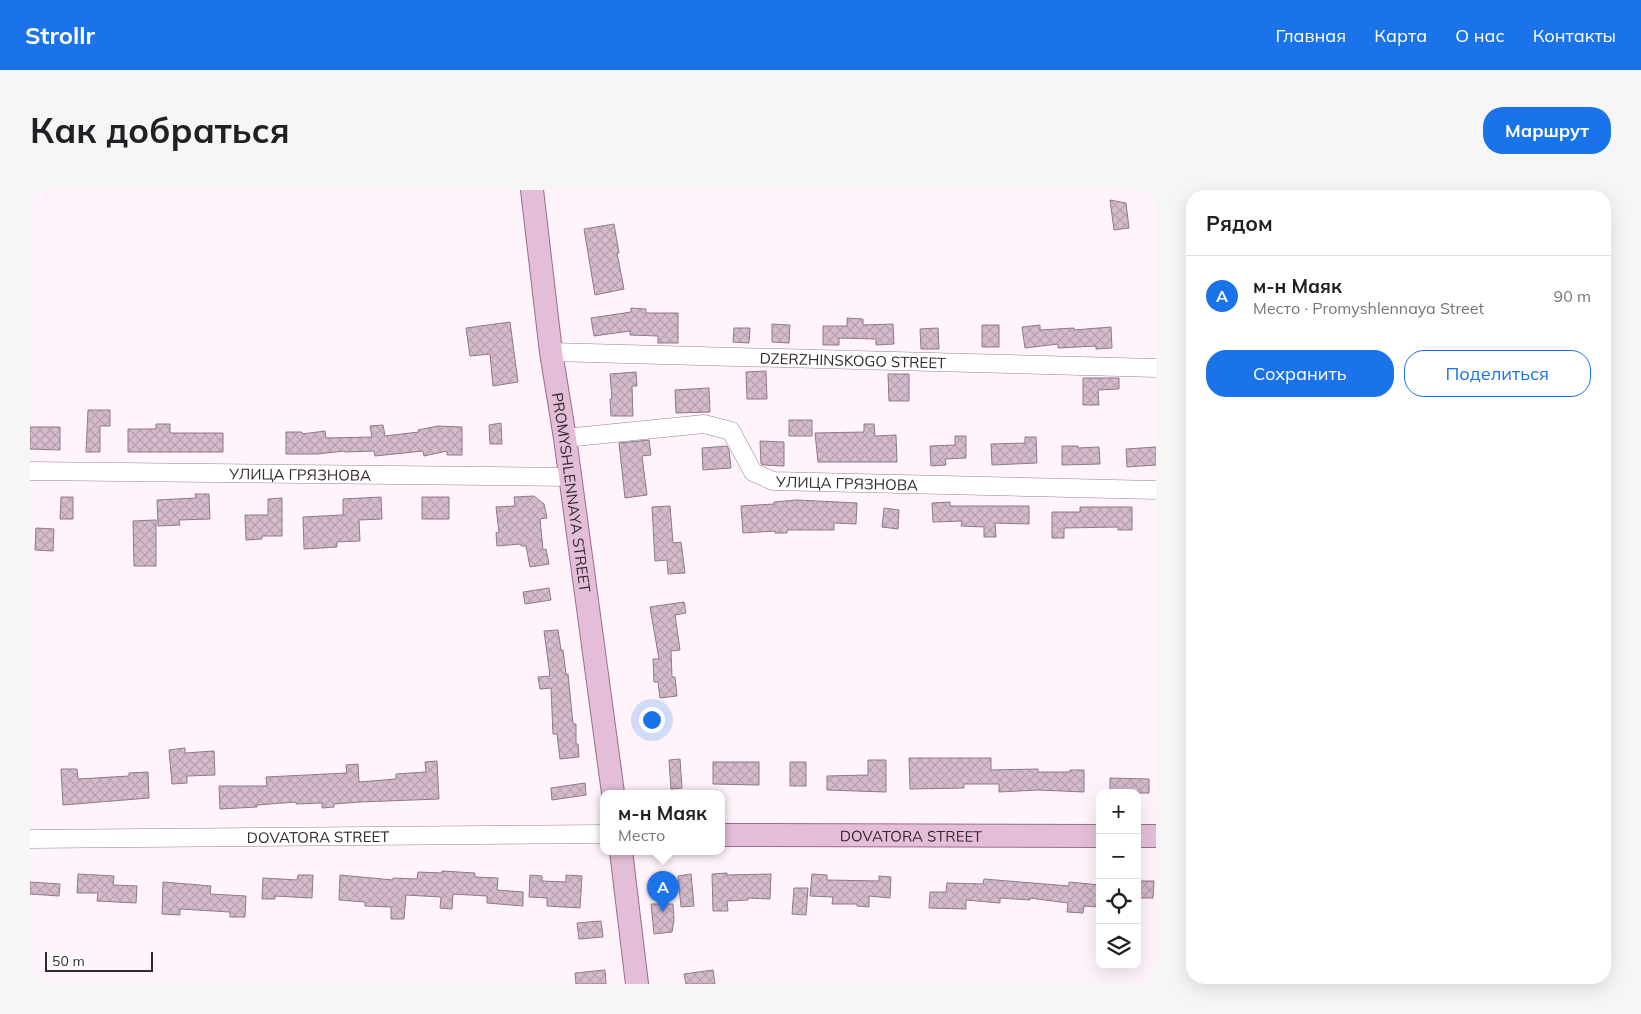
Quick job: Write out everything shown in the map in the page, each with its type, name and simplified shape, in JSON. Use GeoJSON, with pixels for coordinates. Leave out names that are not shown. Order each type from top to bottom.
{"type":"FeatureCollection","features":[{"type":"Feature","properties":{"kind":"main road","name":"PROMYSHLENNAYA STREET"},"geometry":{"type":"LineString","coordinates":[[532,190],[551,352],[565,438],[613,790]]}},
{"type":"Feature","properties":{"kind":"main road","name":"DOVATORA STREET"},"geometry":{"type":"LineString","coordinates":[[725,834],[1096,836]]}},
{"type":"Feature","properties":{"kind":"main road"},"geometry":{"type":"LineString","coordinates":[[1141,836],[1156,836]]}},
{"type":"Feature","properties":{"kind":"main road"},"geometry":{"type":"LineString","coordinates":[[621,855],[637,984]]}},
{"type":"Feature","properties":{"kind":"street","name":"DZERZHINSKOGO STREET"},"geometry":{"type":"LineString","coordinates":[[551,352],[1156,368]]}},
{"type":"Feature","properties":{"kind":"street","name":"УЛИЦА ГРЯЗНОВА"},"geometry":{"type":"LineString","coordinates":[[565,438],[704,424],[730,431],[753,472],[773,481],[1156,490]]}},
{"type":"Feature","properties":{"kind":"street","name":"УЛИЦА ГРЯЗНОВА"},"geometry":{"type":"LineString","coordinates":[[30,471],[570,477]]}},
{"type":"Feature","properties":{"kind":"street","name":"DOVATORA STREET"},"geometry":{"type":"LineString","coordinates":[[30,839],[600,834]]}},
{"type":"Feature","properties":{"kind":"building"},"geometry":{"type":"Polygon","coordinates":[[[1110,200],[1126,203],[1129,228],[1114,230],[1110,200]]]}},
{"type":"Feature","properties":{"kind":"building"},"geometry":{"type":"Polygon","coordinates":[[[614,224],[624,289],[595,295],[584,229],[614,224]]]}},
{"type":"Feature","properties":{"kind":"building"},"geometry":{"type":"Polygon","coordinates":[[[631,308],[646,309],[646,313],[678,313],[678,343],[658,343],[658,336],[630,335],[630,331],[594,336],[591,318],[631,312],[631,308]]]}},
{"type":"Feature","properties":{"kind":"building"},"geometry":{"type":"Polygon","coordinates":[[[847,318],[863,319],[863,325],[893,324],[894,344],[876,345],[876,339],[839,338],[839,345],[823,345],[823,326],[847,326],[847,318]]]}},
{"type":"Feature","properties":{"kind":"building"},"geometry":{"type":"Polygon","coordinates":[[[510,322],[518,382],[493,386],[490,354],[470,356],[466,328],[510,322]]]}},
{"type":"Feature","properties":{"kind":"building"},"geometry":{"type":"Polygon","coordinates":[[[772,324],[790,325],[789,343],[772,342],[772,324]]]}},
{"type":"Feature","properties":{"kind":"building"},"geometry":{"type":"Polygon","coordinates":[[[982,325],[999,325],[999,347],[982,347],[982,325]]]}},
{"type":"Feature","properties":{"kind":"building"},"geometry":{"type":"Polygon","coordinates":[[[1040,325],[1040,330],[1111,327],[1112,348],[1096,349],[1096,346],[1058,348],[1058,344],[1025,348],[1022,327],[1040,325]]]}},
{"type":"Feature","properties":{"kind":"building"},"geometry":{"type":"Polygon","coordinates":[[[734,328],[750,328],[749,343],[733,342],[734,328]]]}},
{"type":"Feature","properties":{"kind":"building"},"geometry":{"type":"Polygon","coordinates":[[[938,328],[939,349],[921,349],[920,329],[938,328]]]}},
{"type":"Feature","properties":{"kind":"building"},"geometry":{"type":"Polygon","coordinates":[[[766,371],[767,399],[747,399],[746,372],[766,371]]]}},
{"type":"Feature","properties":{"kind":"building"},"geometry":{"type":"Polygon","coordinates":[[[636,372],[637,386],[632,386],[633,416],[611,416],[610,374],[636,372]]]}},
{"type":"Feature","properties":{"kind":"building"},"geometry":{"type":"Polygon","coordinates":[[[888,374],[909,374],[909,401],[889,401],[888,374]]]}},
{"type":"Feature","properties":{"kind":"building"},"geometry":{"type":"Polygon","coordinates":[[[1083,378],[1119,378],[1119,389],[1098,390],[1099,405],[1083,405],[1083,378]]]}},
{"type":"Feature","properties":{"kind":"building"},"geometry":{"type":"Polygon","coordinates":[[[709,388],[710,412],[676,413],[675,390],[709,388]]]}},
{"type":"Feature","properties":{"kind":"building"},"geometry":{"type":"Polygon","coordinates":[[[88,410],[110,410],[110,426],[100,426],[100,452],[86,452],[88,410]]]}},
{"type":"Feature","properties":{"kind":"building"},"geometry":{"type":"Polygon","coordinates":[[[789,420],[812,420],[812,436],[789,436],[789,420]]]}},
{"type":"Feature","properties":{"kind":"building"},"geometry":{"type":"Polygon","coordinates":[[[501,423],[502,444],[490,444],[489,425],[501,423]]]}},
{"type":"Feature","properties":{"kind":"building"},"geometry":{"type":"Polygon","coordinates":[[[156,424],[170,424],[170,433],[223,433],[223,452],[128,452],[128,429],[156,429],[156,424]]]}},
{"type":"Feature","properties":{"kind":"building"},"geometry":{"type":"Polygon","coordinates":[[[864,424],[874,424],[875,436],[896,435],[897,462],[818,462],[815,433],[864,432],[864,424]]]}},
{"type":"Feature","properties":{"kind":"building"},"geometry":{"type":"Polygon","coordinates":[[[383,425],[385,436],[419,432],[418,430],[438,426],[462,427],[462,455],[447,455],[447,451],[424,456],[423,451],[375,456],[374,451],[286,454],[286,432],[302,432],[302,434],[325,431],[326,438],[372,437],[370,426],[383,425]]]}},
{"type":"Feature","properties":{"kind":"building"},"geometry":{"type":"Polygon","coordinates":[[[30,427],[60,427],[60,450],[30,449],[30,427]]]}},
{"type":"Feature","properties":{"kind":"building"},"geometry":{"type":"Polygon","coordinates":[[[955,436],[966,436],[966,458],[945,459],[946,465],[931,466],[930,446],[955,445],[955,436]]]}},
{"type":"Feature","properties":{"kind":"building"},"geometry":{"type":"Polygon","coordinates":[[[1025,437],[1036,437],[1037,463],[992,465],[991,444],[1025,443],[1025,437]]]}},
{"type":"Feature","properties":{"kind":"building"},"geometry":{"type":"Polygon","coordinates":[[[649,440],[651,455],[642,456],[647,495],[625,498],[619,443],[649,440]]]}},
{"type":"Feature","properties":{"kind":"building"},"geometry":{"type":"Polygon","coordinates":[[[760,441],[784,442],[784,466],[761,464],[760,441]]]}},
{"type":"Feature","properties":{"kind":"building"},"geometry":{"type":"Polygon","coordinates":[[[727,446],[731,468],[703,470],[702,448],[727,446]]]}},
{"type":"Feature","properties":{"kind":"building"},"geometry":{"type":"Polygon","coordinates":[[[1062,446],[1078,446],[1078,448],[1099,447],[1100,464],[1062,465],[1062,446]]]}},
{"type":"Feature","properties":{"kind":"building"},"geometry":{"type":"Polygon","coordinates":[[[1156,447],[1156,465],[1127,467],[1126,449],[1156,447]]]}},
{"type":"Feature","properties":{"kind":"building"},"geometry":{"type":"Polygon","coordinates":[[[195,494],[209,494],[210,519],[179,520],[180,525],[158,526],[157,500],[196,498],[195,494]]]}},
{"type":"Feature","properties":{"kind":"building"},"geometry":{"type":"Polygon","coordinates":[[[534,496],[544,504],[547,518],[540,519],[543,550],[546,549],[549,564],[530,567],[526,546],[521,546],[521,544],[497,546],[496,533],[499,532],[496,507],[515,506],[514,497],[534,496]]]}},
{"type":"Feature","properties":{"kind":"building"},"geometry":{"type":"Polygon","coordinates":[[[61,497],[73,497],[73,519],[60,519],[61,497]]]}},
{"type":"Feature","properties":{"kind":"building"},"geometry":{"type":"Polygon","coordinates":[[[381,497],[382,519],[359,520],[360,541],[337,542],[337,547],[304,549],[303,517],[343,515],[343,499],[381,497]]]}},
{"type":"Feature","properties":{"kind":"building"},"geometry":{"type":"Polygon","coordinates":[[[422,497],[449,497],[449,519],[422,519],[422,497]]]}},
{"type":"Feature","properties":{"kind":"building"},"geometry":{"type":"Polygon","coordinates":[[[282,498],[282,536],[262,536],[262,539],[246,540],[245,515],[268,515],[268,499],[282,498]]]}},
{"type":"Feature","properties":{"kind":"building"},"geometry":{"type":"Polygon","coordinates":[[[797,500],[857,503],[856,524],[834,523],[834,530],[787,530],[787,533],[775,533],[775,531],[743,533],[741,506],[774,504],[774,502],[797,500]]]}},
{"type":"Feature","properties":{"kind":"building"},"geometry":{"type":"Polygon","coordinates":[[[950,502],[950,506],[1029,506],[1029,524],[995,523],[996,537],[984,537],[984,527],[961,526],[962,521],[933,522],[932,503],[950,502]]]}},
{"type":"Feature","properties":{"kind":"building"},"geometry":{"type":"Polygon","coordinates":[[[670,506],[673,543],[681,542],[685,573],[668,574],[667,560],[655,561],[652,507],[670,506]]]}},
{"type":"Feature","properties":{"kind":"building"},"geometry":{"type":"Polygon","coordinates":[[[1080,507],[1132,507],[1132,530],[1118,530],[1118,527],[1064,528],[1064,538],[1052,538],[1052,512],[1080,512],[1080,507]]]}},
{"type":"Feature","properties":{"kind":"building"},"geometry":{"type":"Polygon","coordinates":[[[884,508],[899,510],[898,529],[882,527],[884,508]]]}},
{"type":"Feature","properties":{"kind":"building"},"geometry":{"type":"Polygon","coordinates":[[[156,520],[156,566],[134,566],[133,521],[156,520]]]}},
{"type":"Feature","properties":{"kind":"building"},"geometry":{"type":"Polygon","coordinates":[[[36,528],[54,529],[53,551],[35,550],[36,528]]]}},
{"type":"Feature","properties":{"kind":"building"},"geometry":{"type":"Polygon","coordinates":[[[549,588],[551,600],[525,604],[523,592],[549,588]]]}},
{"type":"Feature","properties":{"kind":"building"},"geometry":{"type":"Polygon","coordinates":[[[684,602],[686,613],[675,615],[680,650],[671,651],[672,677],[675,677],[677,696],[660,698],[658,682],[654,682],[653,659],[659,659],[650,607],[684,602]]]}},
{"type":"Feature","properties":{"kind":"building"},"geometry":{"type":"Polygon","coordinates":[[[558,630],[566,674],[568,674],[573,724],[576,724],[576,744],[578,744],[579,757],[560,759],[557,734],[553,734],[551,688],[540,689],[538,677],[550,676],[544,631],[558,630]]]}},
{"type":"Feature","properties":{"kind":"building"},"geometry":{"type":"Polygon","coordinates":[[[185,748],[185,753],[214,751],[215,775],[187,776],[187,783],[172,784],[169,750],[185,748]]]}},
{"type":"Feature","properties":{"kind":"building"},"geometry":{"type":"Polygon","coordinates":[[[909,758],[991,758],[991,770],[1038,769],[1038,772],[1070,772],[1070,770],[1084,770],[1084,792],[1038,790],[999,792],[999,784],[964,784],[964,788],[910,789],[909,758]]]}},
{"type":"Feature","properties":{"kind":"building"},"geometry":{"type":"Polygon","coordinates":[[[680,759],[682,788],[671,789],[669,760],[680,759]]]}},
{"type":"Feature","properties":{"kind":"building"},"geometry":{"type":"Polygon","coordinates":[[[868,760],[886,760],[886,792],[827,790],[827,776],[868,775],[868,760]]]}},
{"type":"Feature","properties":{"kind":"building"},"geometry":{"type":"Polygon","coordinates":[[[437,761],[439,799],[334,804],[334,807],[322,808],[322,803],[296,804],[296,802],[220,809],[219,786],[267,786],[266,777],[347,773],[346,765],[358,764],[359,782],[396,779],[396,774],[426,772],[425,762],[437,761]]]}},
{"type":"Feature","properties":{"kind":"building"},"geometry":{"type":"Polygon","coordinates":[[[713,762],[759,762],[759,785],[713,784],[713,762]]]}},
{"type":"Feature","properties":{"kind":"building"},"geometry":{"type":"Polygon","coordinates":[[[790,762],[806,762],[806,786],[790,786],[790,762]]]}},
{"type":"Feature","properties":{"kind":"building"},"geometry":{"type":"Polygon","coordinates":[[[61,769],[77,769],[78,779],[129,776],[129,773],[148,772],[149,798],[63,805],[61,769]]]}},
{"type":"Feature","properties":{"kind":"building"},"geometry":{"type":"Polygon","coordinates":[[[1110,778],[1149,779],[1149,793],[1141,793],[1141,789],[1110,789],[1110,778]]]}},
{"type":"Feature","properties":{"kind":"building"},"geometry":{"type":"Polygon","coordinates":[[[585,783],[586,795],[552,800],[551,788],[585,783]]]}},
{"type":"Feature","properties":{"kind":"building"},"geometry":{"type":"Polygon","coordinates":[[[442,871],[475,873],[475,877],[498,878],[497,890],[523,892],[523,906],[487,903],[487,896],[453,894],[452,909],[440,908],[441,897],[406,895],[404,919],[391,919],[391,907],[365,906],[365,902],[339,900],[340,875],[393,880],[393,878],[417,879],[418,872],[442,873],[442,871]]]}},
{"type":"Feature","properties":{"kind":"building"},"geometry":{"type":"Polygon","coordinates":[[[727,873],[727,875],[771,874],[770,899],[748,898],[748,900],[727,901],[728,911],[713,911],[712,874],[727,873]]]}},
{"type":"Feature","properties":{"kind":"building"},"geometry":{"type":"Polygon","coordinates":[[[78,874],[114,876],[113,885],[137,886],[136,903],[97,901],[98,893],[77,893],[78,874]]]}},
{"type":"Feature","properties":{"kind":"building"},"geometry":{"type":"Polygon","coordinates":[[[691,874],[694,906],[681,907],[678,876],[691,874]]]}},
{"type":"Feature","properties":{"kind":"building"},"geometry":{"type":"Polygon","coordinates":[[[812,874],[827,875],[827,880],[879,881],[879,876],[891,877],[890,898],[869,896],[869,907],[857,906],[857,904],[832,904],[833,897],[810,896],[812,874]]]}},
{"type":"Feature","properties":{"kind":"building"},"geometry":{"type":"Polygon","coordinates":[[[298,875],[313,875],[312,898],[275,896],[275,899],[262,899],[263,878],[297,880],[298,875]]]}},
{"type":"Feature","properties":{"kind":"building"},"geometry":{"type":"Polygon","coordinates":[[[530,875],[542,876],[542,881],[566,882],[566,875],[582,876],[580,908],[547,906],[547,898],[529,897],[530,875]]]}},
{"type":"Feature","properties":{"kind":"building"},"geometry":{"type":"Polygon","coordinates":[[[984,879],[1069,886],[1069,882],[1096,885],[1096,907],[1084,906],[1083,913],[1067,912],[1068,903],[1030,898],[1030,900],[1000,898],[1000,903],[966,900],[966,909],[929,908],[930,892],[946,892],[947,883],[983,884],[984,879]]]}},
{"type":"Feature","properties":{"kind":"building"},"geometry":{"type":"Polygon","coordinates":[[[1141,881],[1154,881],[1153,898],[1141,898],[1141,881]]]}},
{"type":"Feature","properties":{"kind":"building"},"geometry":{"type":"Polygon","coordinates":[[[30,882],[60,884],[59,896],[30,894],[30,882]]]}},
{"type":"Feature","properties":{"kind":"building"},"geometry":{"type":"Polygon","coordinates":[[[163,882],[211,886],[210,894],[246,896],[245,917],[230,917],[230,912],[180,909],[180,915],[162,914],[163,882]]]}},
{"type":"Feature","properties":{"kind":"building"},"geometry":{"type":"Polygon","coordinates":[[[794,888],[808,888],[806,915],[792,914],[794,888]]]}},
{"type":"Feature","properties":{"kind":"building"},"geometry":{"type":"Polygon","coordinates":[[[651,904],[673,904],[674,920],[672,932],[654,934],[651,904]]]}},
{"type":"Feature","properties":{"kind":"building"},"geometry":{"type":"Polygon","coordinates":[[[601,921],[603,937],[579,939],[577,923],[601,921]]]}},
{"type":"Feature","properties":{"kind":"building"},"geometry":{"type":"Polygon","coordinates":[[[605,970],[606,984],[576,984],[575,973],[605,970]]]}},
{"type":"Feature","properties":{"kind":"building"},"geometry":{"type":"Polygon","coordinates":[[[713,970],[715,984],[686,984],[684,974],[713,970]]]}},
{"type":"Feature","properties":{"kind":"place","name":"м-н Маяк"},"geometry":{"type":"Point","coordinates":[663,912]}}]}
